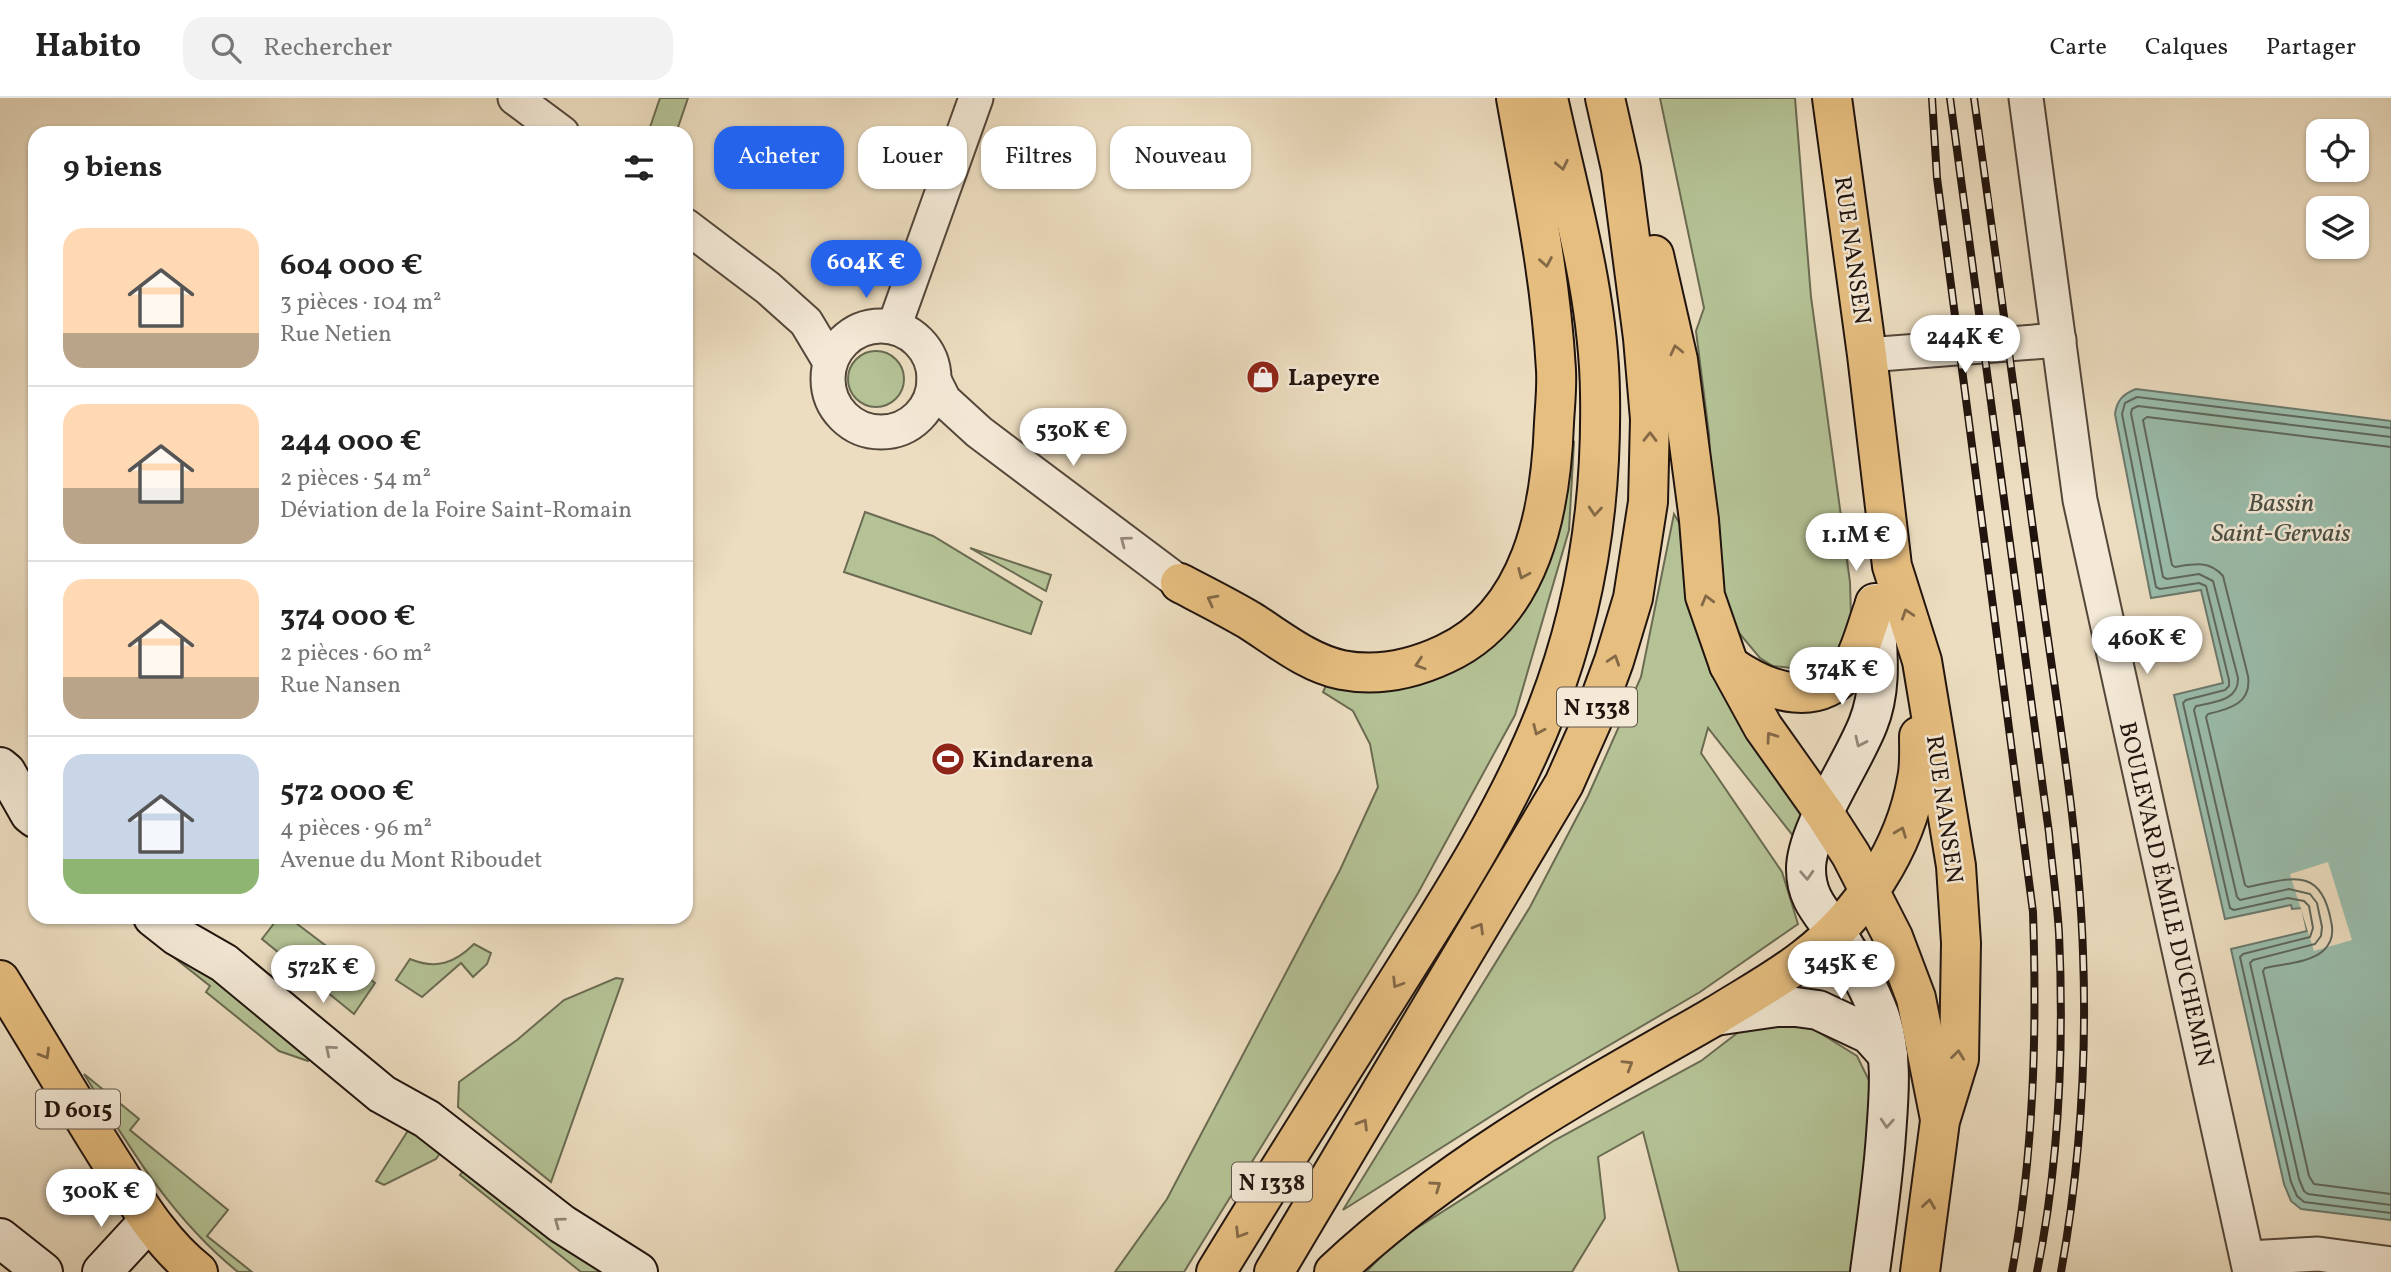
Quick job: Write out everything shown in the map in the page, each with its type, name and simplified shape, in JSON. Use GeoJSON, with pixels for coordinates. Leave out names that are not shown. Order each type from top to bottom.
{"type":"FeatureCollection","features":[{"type":"Feature","properties":{"kind":"main road"},"geometry":{"type":"LineString","coordinates":[[1180,583],[1318,662],[1341,670],[1365,673],[1400,670],[1427,662],[1455,649],[1480,632],[1499,614],[1518,586],[1532,553],[1547,500],[1557,373],[1547,270],[1516,98]]}},
{"type":"Feature","properties":{"kind":"main road","name":"N 1338"},"geometry":{"type":"LineString","coordinates":[[1216,1272],[1433,926],[1496,818],[1548,709],[1564,659],[1590,557],[1600,457],[1600,392],[1595,326],[1548,98]]}},
{"type":"Feature","properties":{"kind":"main road","name":"N 1338"},"geometry":{"type":"LineString","coordinates":[[1274,1272],[1564,784],[1592,722],[1615,661],[1633,598],[1648,502],[1650,419],[1643,338],[1620,169],[1605,98]]}},
{"type":"Feature","properties":{"kind":"main road","name":"RUE NANSEN"},"geometry":{"type":"LineString","coordinates":[[1832,98],[1892,566],[1922,661],[1955,866],[1961,943],[1959,1059],[1940,1121],[1920,1272]]}},
{"type":"Feature","properties":{"kind":"main road"},"geometry":{"type":"LineString","coordinates":[[1620,169],[1645,215],[1678,360],[1699,520],[1705,596],[1729,665],[1763,727],[1851,855],[1893,937],[1916,999],[1940,1121]]}},
{"type":"Feature","properties":{"kind":"main road"},"geometry":{"type":"LineString","coordinates":[[1729,665],[1746,676],[1781,691],[1814,692],[1827,687],[1844,674],[1854,660],[1892,566]]}},
{"type":"Feature","properties":{"kind":"main road"},"geometry":{"type":"LineString","coordinates":[[1870,1272],[1882,1186],[1890,1086],[1888,1055],[1884,1032],[1868,988],[1836,932],[1808,892],[1806,865],[1824,813],[1869,723],[1876,700],[1880,675],[1875,604]]}},
{"type":"Feature","properties":{"kind":"main road"},"geometry":{"type":"LineString","coordinates":[[1334,1272],[1382,1228],[1471,1161],[1714,1016],[1805,958],[1836,932],[1887,864],[1900,836],[1917,779],[1922,661]]}},
{"type":"Feature","properties":{"kind":"main road"},"geometry":{"type":"LineString","coordinates":[[0,767],[6,772],[22,814]]}},
{"type":"Feature","properties":{"kind":"main road"},"geometry":{"type":"LineString","coordinates":[[162,924],[177,936],[224,963],[382,1094],[427,1119],[562,1224],[627,1266]]}},
{"type":"Feature","properties":{"kind":"main road","name":"D 6015"},"geometry":{"type":"LineString","coordinates":[[0,980],[149,1221],[169,1245],[198,1272]]}},
{"type":"Feature","properties":{"kind":"main road"},"geometry":{"type":"LineString","coordinates":[[1714,1016],[1777,1007],[1818,1010],[1868,1034],[1888,1055]]}},
{"type":"Feature","properties":{"kind":"main road"},"geometry":{"type":"LineString","coordinates":[[102,1272],[149,1221]]}},
{"type":"Feature","properties":{"kind":"main road"},"geometry":{"type":"LineString","coordinates":[[0,1238],[43,1272]]}},
{"type":"Feature","properties":{"kind":"street"},"geometry":{"type":"LineString","coordinates":[[515,98],[553,126]]}},
{"type":"Feature","properties":{"kind":"street"},"geometry":{"type":"LineString","coordinates":[[894,327],[976,98]]}},
{"type":"Feature","properties":{"kind":"street","name":"BOULEVARD ÉMILE DUCHEMIN"},"geometry":{"type":"LineString","coordinates":[[2026,98],[2080,500],[2249,1265],[2318,1254],[2391,1264]]}},
{"type":"Feature","properties":{"kind":"street"},"geometry":{"type":"LineString","coordinates":[[693,231],[768,288],[806,322],[830,362]]}},
{"type":"Feature","properties":{"kind":"street"},"geometry":{"type":"LineString","coordinates":[[867,327],[894,327],[910,334],[923,346],[932,362],[934,380],[931,398],[922,414],[907,426],[890,432],[872,432],[854,426],[835,406],[827,380],[830,362],[844,340],[855,332],[867,327]]}},
{"type":"Feature","properties":{"kind":"street"},"geometry":{"type":"LineString","coordinates":[[1867,355],[2059,340]]}},
{"type":"Feature","properties":{"kind":"street"},"geometry":{"type":"LineString","coordinates":[[934,380],[944,400],[979,432],[1180,583]]}},
{"type":"Feature","properties":{"kind":"shaded area"},"geometry":{"type":"Polygon","coordinates":[[[660,98],[688,98],[678,126],[650,126],[660,98]]]}},
{"type":"Feature","properties":{"kind":"shaded area"},"geometry":{"type":"Polygon","coordinates":[[[1660,98],[1795,98],[1811,297],[1850,582],[1851,618],[1841,646],[1825,660],[1802,669],[1773,666],[1760,658],[1734,627],[1725,602],[1712,502],[1709,434],[1696,331],[1704,308],[1660,98]]]}},
{"type":"Feature","properties":{"kind":"shaded area"},"geometry":{"type":"Polygon","coordinates":[[[870,351],[882,351],[892,355],[900,363],[904,379],[900,395],[892,403],[882,407],[870,407],[860,403],[852,395],[848,385],[848,373],[852,363],[860,355],[870,351]]]}},
{"type":"Feature","properties":{"kind":"shaded area"},"geometry":{"type":"Polygon","coordinates":[[[1574,442],[1569,530],[1515,715],[1418,893],[1184,1272],[1115,1272],[1167,1199],[1340,870],[1378,787],[1370,744],[1353,711],[1323,692],[1327,683],[1491,645],[1565,445],[1574,442]]]}},
{"type":"Feature","properties":{"kind":"shaded area"},"geometry":{"type":"Polygon","coordinates":[[[865,512],[933,536],[1042,602],[1031,634],[844,572],[865,512]]]}},
{"type":"Feature","properties":{"kind":"shaded area"},"geometry":{"type":"Polygon","coordinates":[[[1674,514],[1681,526],[1730,699],[1803,818],[1794,837],[1708,728],[1701,753],[1782,872],[1798,924],[1700,992],[1526,1094],[1343,1210],[1530,907],[1588,796],[1641,677],[1674,514]]]}},
{"type":"Feature","properties":{"kind":"shaded area"},"geometry":{"type":"Polygon","coordinates":[[[970,548],[1051,575],[1046,591],[970,548]]]}},
{"type":"Feature","properties":{"kind":"shaded area"},"geometry":{"type":"Polygon","coordinates":[[[274,924],[297,924],[375,983],[354,1014],[262,939],[274,924]]]}},
{"type":"Feature","properties":{"kind":"shaded area"},"geometry":{"type":"Polygon","coordinates":[[[147,926],[311,1057],[308,1061],[279,1051],[206,992],[210,986],[142,932],[147,926]]]}},
{"type":"Feature","properties":{"kind":"shaded area"},"geometry":{"type":"Polygon","coordinates":[[[474,944],[491,953],[487,964],[473,977],[461,963],[422,997],[396,980],[410,959],[428,964],[445,963],[460,956],[474,944]]]}},
{"type":"Feature","properties":{"kind":"shaded area"},"geometry":{"type":"Polygon","coordinates":[[[616,978],[623,979],[551,1182],[458,1107],[459,1082],[517,1040],[564,1000],[616,978]]]}},
{"type":"Feature","properties":{"kind":"shaded area"},"geometry":{"type":"Polygon","coordinates":[[[1799,1020],[1857,1056],[1878,1099],[1857,1272],[1679,1272],[1643,1132],[1598,1157],[1605,1218],[1572,1272],[1366,1272],[1395,1242],[1555,1140],[1701,1061],[1749,1024],[1799,1020]]]}},
{"type":"Feature","properties":{"kind":"shaded area"},"geometry":{"type":"Polygon","coordinates":[[[84,1074],[139,1119],[130,1130],[228,1210],[207,1236],[252,1272],[238,1272],[192,1229],[153,1180],[84,1074]]]}},
{"type":"Feature","properties":{"kind":"shaded area"},"geometry":{"type":"Polygon","coordinates":[[[409,1129],[445,1146],[436,1159],[384,1185],[376,1181],[409,1129]]]}},
{"type":"Feature","properties":{"kind":"shaded area"},"geometry":{"type":"Polygon","coordinates":[[[469,1163],[615,1272],[581,1272],[460,1175],[469,1163]]]}},
{"type":"Feature","properties":{"kind":"water","name":"Bassin Saint-Gervais"},"geometry":{"type":"Polygon","coordinates":[[[2136,389],[2391,421],[2391,1220],[2301,1209],[2291,1201],[2284,1184],[2231,949],[2307,931],[2302,908],[2292,909],[2291,905],[2225,919],[2174,695],[2223,683],[2201,590],[2151,598],[2115,414],[2121,398],[2136,389]]]}},
{"type":"Feature","properties":{"kind":"pier"},"geometry":{"type":"Polygon","coordinates":[[[2328,862],[2352,940],[2314,951],[2290,874],[2328,862]]]}},
{"type":"Feature","properties":{"kind":"railway"},"geometry":{"type":"LineString","coordinates":[[1932,98],[1937,178],[2033,912],[2035,1002],[2032,1092],[2025,1182],[2012,1272]]}},
{"type":"Feature","properties":{"kind":"railway"},"geometry":{"type":"LineString","coordinates":[[1950,98],[2049,833],[2058,921],[2061,1017],[2058,1103],[2050,1189],[2037,1272]]}},
{"type":"Feature","properties":{"kind":"railway"},"geometry":{"type":"LineString","coordinates":[[1974,98],[2066,766],[2081,906],[2084,993],[2081,1113],[2061,1272]]}},
{"type":"Feature","properties":{"kind":"place","name":"Lapeyre"},"geometry":{"type":"Point","coordinates":[1263,377]}},
{"type":"Feature","properties":{"kind":"place","name":"Kindarena"},"geometry":{"type":"Point","coordinates":[948,759]}}]}
